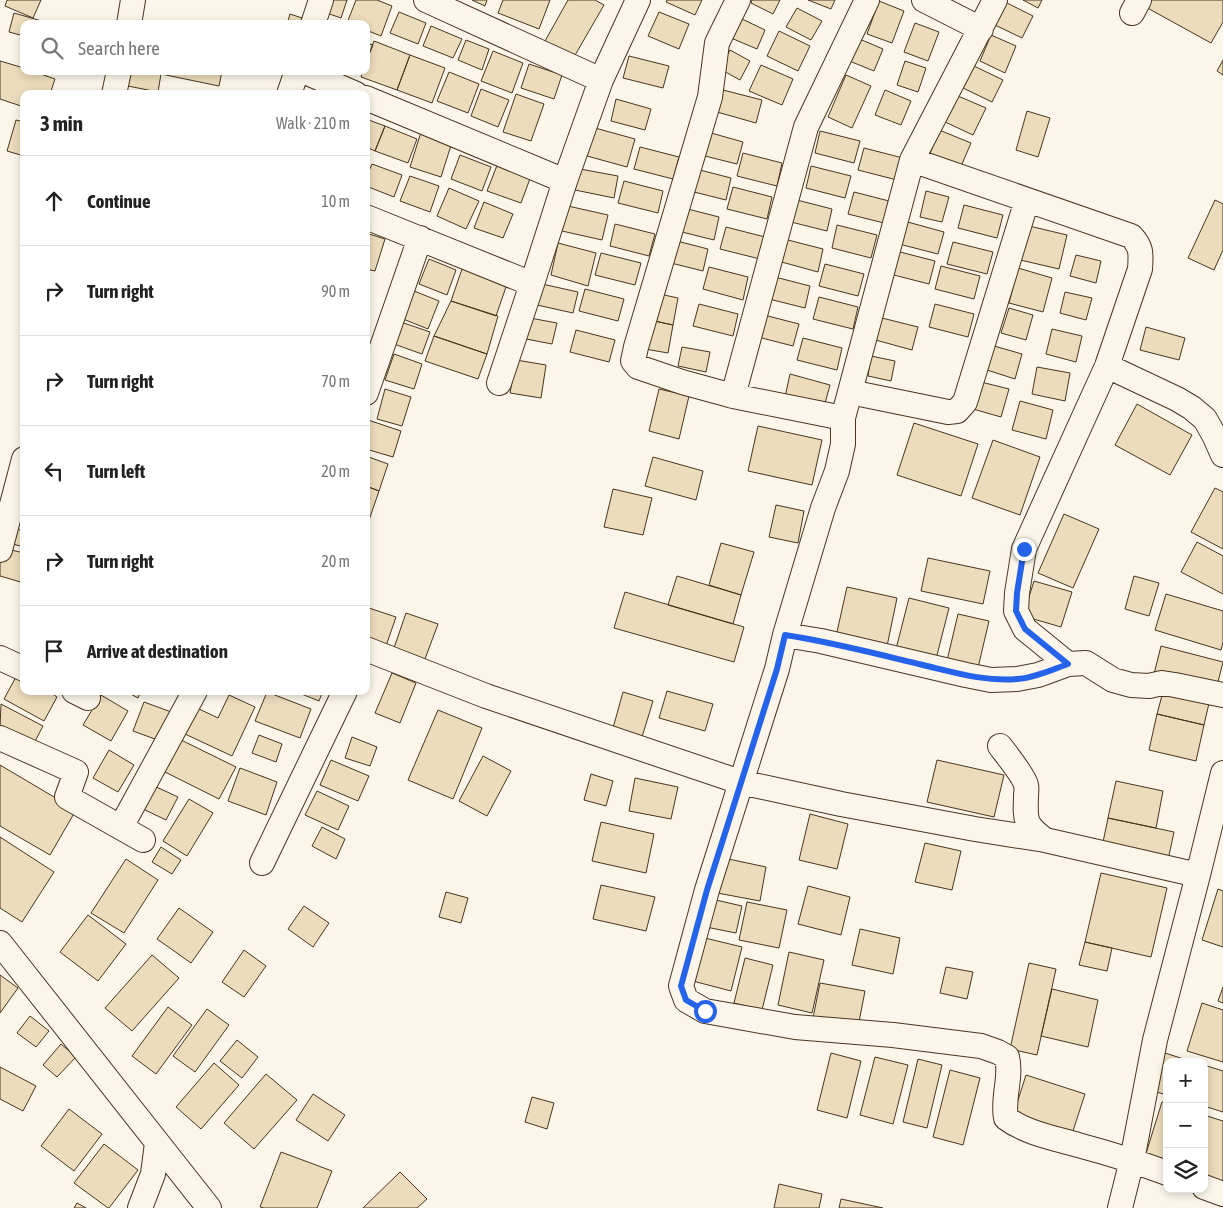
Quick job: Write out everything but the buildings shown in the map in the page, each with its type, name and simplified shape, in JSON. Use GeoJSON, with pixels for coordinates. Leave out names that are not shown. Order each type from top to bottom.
{"type":"FeatureCollection","features":[{"type":"Feature","properties":{"kind":"street"},"geometry":{"type":"LineString","coordinates":[[130,20],[134,0]]}},
{"type":"Feature","properties":{"kind":"street"},"geometry":{"type":"LineString","coordinates":[[314,20],[321,0]]}},
{"type":"Feature","properties":{"kind":"street"},"geometry":{"type":"LineString","coordinates":[[426,0],[601,80]]}},
{"type":"Feature","properties":{"kind":"street"},"geometry":{"type":"LineString","coordinates":[[499,383],[565,181],[601,80],[638,0]]}},
{"type":"Feature","properties":{"kind":"street"},"geometry":{"type":"LineString","coordinates":[[738,0],[717,44],[710,97],[633,361],[638,367],[682,382],[733,396],[843,418]]}},
{"type":"Feature","properties":{"kind":"street"},"geometry":{"type":"LineString","coordinates":[[733,396],[806,127],[867,0]]}},
{"type":"Feature","properties":{"kind":"street"},"geometry":{"type":"LineString","coordinates":[[924,0],[981,29]]}},
{"type":"Feature","properties":{"kind":"street"},"geometry":{"type":"LineString","coordinates":[[995,0],[912,160],[843,418],[843,444],[837,471],[823,508],[785,635],[777,669],[707,890],[681,986],[686,1000],[705,1011],[795,1027],[981,1046],[998,1052],[1007,1057],[1009,1066],[1004,1109],[1006,1118],[1014,1124],[1033,1132],[1132,1160],[1163,1172]]}},
{"type":"Feature","properties":{"kind":"street"},"geometry":{"type":"LineString","coordinates":[[115,90],[118,75]]}},
{"type":"Feature","properties":{"kind":"street"},"geometry":{"type":"LineString","coordinates":[[290,90],[296,75]]}},
{"type":"Feature","properties":{"kind":"street"},"geometry":{"type":"LineString","coordinates":[[312,75],[347,90]]}},
{"type":"Feature","properties":{"kind":"street"},"geometry":{"type":"LineString","coordinates":[[370,100],[565,181]]}},
{"type":"Feature","properties":{"kind":"street"},"geometry":{"type":"LineString","coordinates":[[912,160],[1131,236],[1138,243],[1140,269],[1107,366],[1024,549],[1016,611],[1025,629],[1068,664]]}},
{"type":"Feature","properties":{"kind":"street"},"geometry":{"type":"LineString","coordinates":[[850,392],[948,412],[957,411],[965,402],[1027,200]]}},
{"type":"Feature","properties":{"kind":"street"},"geometry":{"type":"LineString","coordinates":[[370,219],[532,284]]}},
{"type":"Feature","properties":{"kind":"street"},"geometry":{"type":"LineString","coordinates":[[370,368],[374,342],[420,238]]}},
{"type":"Feature","properties":{"kind":"street"},"geometry":{"type":"LineString","coordinates":[[1107,366],[1192,408],[1205,419],[1223,455]]}},
{"type":"Feature","properties":{"kind":"street"},"geometry":{"type":"LineString","coordinates":[[0,550],[20,474]]}},
{"type":"Feature","properties":{"kind":"street"},"geometry":{"type":"LineString","coordinates":[[785,635],[822,641],[991,680],[1017,679],[1038,675],[1068,664],[1086,663],[1113,680],[1131,685],[1149,686],[1162,683],[1223,695]]}},
{"type":"Feature","properties":{"kind":"street"},"geometry":{"type":"LineString","coordinates":[[370,651],[486,696],[740,782],[841,804],[1045,840],[1198,875]]}},
{"type":"Feature","properties":{"kind":"street"},"geometry":{"type":"LineString","coordinates":[[0,658],[20,667]]}},
{"type":"Feature","properties":{"kind":"street"},"geometry":{"type":"LineString","coordinates":[[121,827],[193,695]]}},
{"type":"Feature","properties":{"kind":"street"},"geometry":{"type":"LineString","coordinates":[[262,863],[343,695]]}},
{"type":"Feature","properties":{"kind":"street"},"geometry":{"type":"LineString","coordinates":[[0,738],[76,772],[67,798],[143,840]]}},
{"type":"Feature","properties":{"kind":"street"},"geometry":{"type":"LineString","coordinates":[[1000,746],[1026,784],[1025,817],[1029,825],[1045,840]]}},
{"type":"Feature","properties":{"kind":"street"},"geometry":{"type":"LineString","coordinates":[[1120,1208],[1132,1160],[1155,1040],[1223,773]]}},
{"type":"Feature","properties":{"kind":"street"},"geometry":{"type":"LineString","coordinates":[[0,943],[209,1208]]}},
{"type":"Feature","properties":{"kind":"street"},"geometry":{"type":"LineString","coordinates":[[140,1208],[153,1174],[157,1142]]}},
{"type":"Feature","properties":{"kind":"street"},"geometry":{"type":"LineString","coordinates":[[1208,1188],[1223,1194]]}},
{"type":"Feature","properties":{"kind":"route"},"geometry":{"type":"LineString","coordinates":[[705,1011],[686,1000],[681,986],[707,890],[777,669],[785,635],[822,641],[991,680],[1017,679],[1038,675],[1068,664],[1025,629],[1016,611],[1024,549]]}}]}
